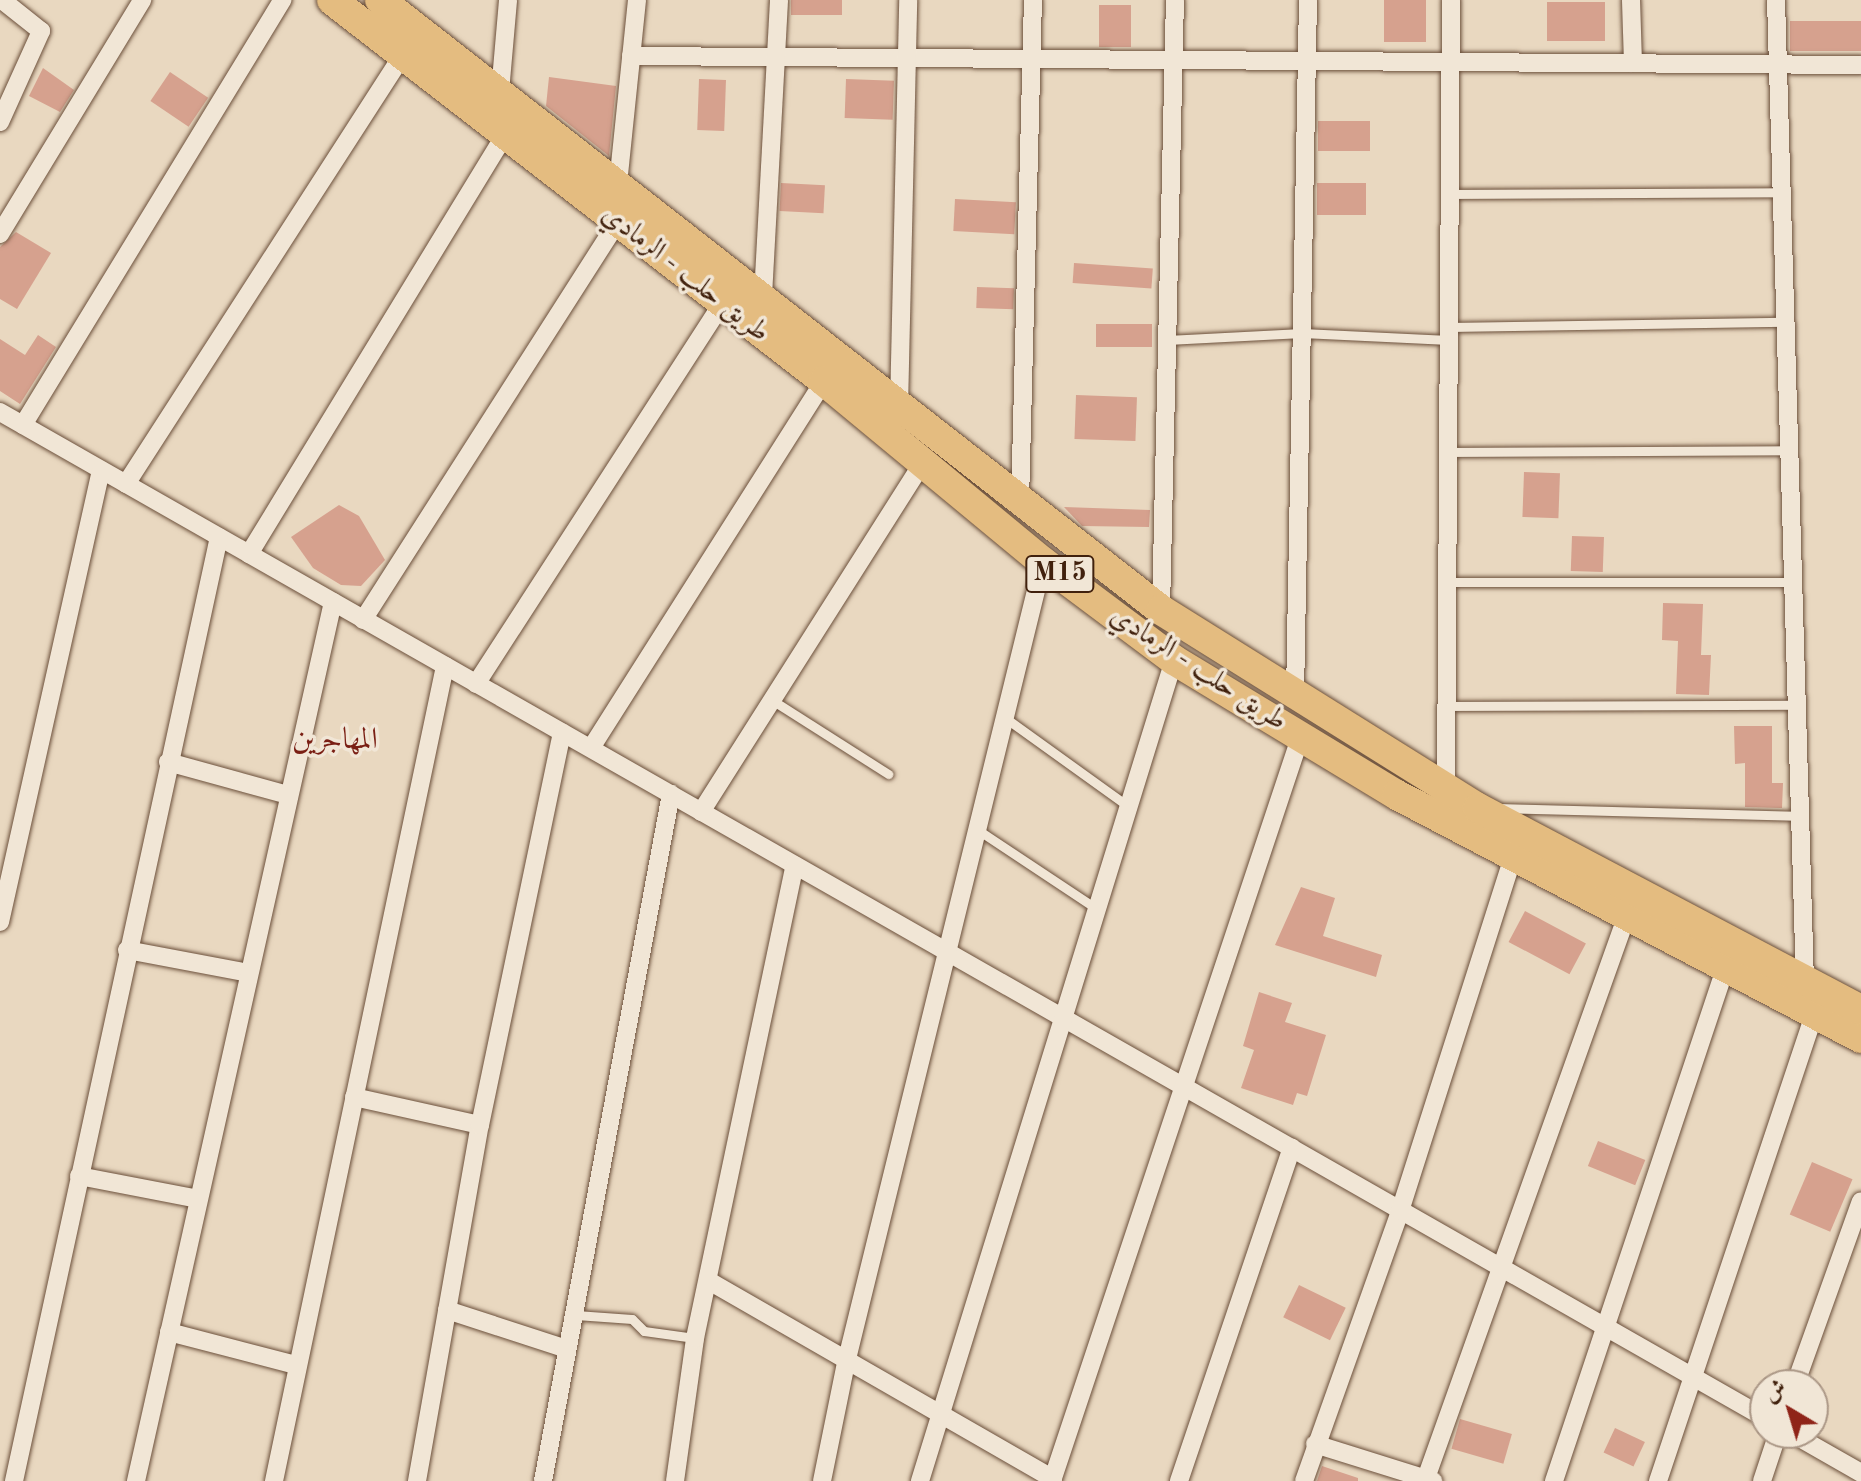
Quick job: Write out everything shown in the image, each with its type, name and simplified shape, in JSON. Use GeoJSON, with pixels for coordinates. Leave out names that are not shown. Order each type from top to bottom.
{"type":"FeatureCollection","features":[{"type":"Feature","properties":{"kind":"highway","name":"طريق حلب - الرمادي"},"geometry":{"type":"LineString","coordinates":[[332,0],[504,137],[824,381],[1043,562],[1174,660],[1513,856],[1861,1038]]}},
{"type":"Feature","properties":{"kind":"highway","name":"طريق حلب - الرمادي"},"geometry":{"type":"LineString","coordinates":[[380,0],[763,296],[899,407],[1161,610],[1478,808],[1805,984],[1861,1010]]}},
{"type":"Feature","properties":{"kind":"street"},"geometry":{"type":"LineString","coordinates":[[0,122],[41,31],[2,0]]}},
{"type":"Feature","properties":{"kind":"street"},"geometry":{"type":"LineString","coordinates":[[0,234],[142,0]]}},
{"type":"Feature","properties":{"kind":"street"},"geometry":{"type":"LineString","coordinates":[[23,425],[282,0]]}},
{"type":"Feature","properties":{"kind":"street"},"geometry":{"type":"LineString","coordinates":[[500,92],[508,0]]}},
{"type":"Feature","properties":{"kind":"street"},"geometry":{"type":"LineString","coordinates":[[618,184],[637,0]]}},
{"type":"Feature","properties":{"kind":"street"},"geometry":{"type":"LineString","coordinates":[[763,296],[779,0]]}},
{"type":"Feature","properties":{"kind":"street"},"geometry":{"type":"LineString","coordinates":[[899,407],[908,0]]}},
{"type":"Feature","properties":{"kind":"street"},"geometry":{"type":"LineString","coordinates":[[1020,502],[1033,0]]}},
{"type":"Feature","properties":{"kind":"street"},"geometry":{"type":"LineString","coordinates":[[1161,610],[1175,0]]}},
{"type":"Feature","properties":{"kind":"street"},"geometry":{"type":"LineString","coordinates":[[1295,695],[1308,0]]}},
{"type":"Feature","properties":{"kind":"street"},"geometry":{"type":"LineString","coordinates":[[1446,786],[1451,0]]}},
{"type":"Feature","properties":{"kind":"street"},"geometry":{"type":"LineString","coordinates":[[1631,0],[1633,63]]}},
{"type":"Feature","properties":{"kind":"street"},"geometry":{"type":"LineString","coordinates":[[1776,0],[1805,984]]}},
{"type":"Feature","properties":{"kind":"street"},"geometry":{"type":"LineString","coordinates":[[126,484],[402,56]]}},
{"type":"Feature","properties":{"kind":"street"},"geometry":{"type":"LineString","coordinates":[[631,56],[1861,65]]}},
{"type":"Feature","properties":{"kind":"street"},"geometry":{"type":"LineString","coordinates":[[249,554],[504,137]]}},
{"type":"Feature","properties":{"kind":"street"},"geometry":{"type":"LineString","coordinates":[[363,620],[618,221]]}},
{"type":"Feature","properties":{"kind":"street"},"geometry":{"type":"LineString","coordinates":[[476,684],[723,302]]}},
{"type":"Feature","properties":{"kind":"street"},"geometry":{"type":"LineString","coordinates":[[591,748],[824,381]]}},
{"type":"Feature","properties":{"kind":"street"},"geometry":{"type":"LineString","coordinates":[[0,412],[1749,1409]]}},
{"type":"Feature","properties":{"kind":"street"},"geometry":{"type":"LineString","coordinates":[[701,812],[923,462]]}},
{"type":"Feature","properties":{"kind":"street"},"geometry":{"type":"LineString","coordinates":[[0,922],[101,470]]}},
{"type":"Feature","properties":{"kind":"street"},"geometry":{"type":"LineString","coordinates":[[14,1481],[219,537]]}},
{"type":"Feature","properties":{"kind":"street"},"geometry":{"type":"LineString","coordinates":[[822,1481],[846,1363],[975,828],[1043,562]]}},
{"type":"Feature","properties":{"kind":"street"},"geometry":{"type":"LineString","coordinates":[[136,1481],[333,602]]}},
{"type":"Feature","properties":{"kind":"street"},"geometry":{"type":"LineString","coordinates":[[920,1481],[1174,660]]}},
{"type":"Feature","properties":{"kind":"street"},"geometry":{"type":"LineString","coordinates":[[274,1481],[445,666]]}},
{"type":"Feature","properties":{"kind":"street"},"geometry":{"type":"LineString","coordinates":[[417,1481],[480,1125],[562,732]]}},
{"type":"Feature","properties":{"kind":"street"},"geometry":{"type":"LineString","coordinates":[[709,1281],[1053,1480],[1301,735]]}},
{"type":"Feature","properties":{"kind":"street"},"geometry":{"type":"LineString","coordinates":[[168,762],[288,795]]}},
{"type":"Feature","properties":{"kind":"street"},"geometry":{"type":"LineString","coordinates":[[543,1481],[671,794]]}},
{"type":"Feature","properties":{"kind":"street"},"geometry":{"type":"LineString","coordinates":[[1304,1481],[1400,1211],[1513,856]]}},
{"type":"Feature","properties":{"kind":"street"},"geometry":{"type":"LineString","coordinates":[[675,1481],[695,1338],[795,865]]}},
{"type":"Feature","properties":{"kind":"street"},"geometry":{"type":"LineString","coordinates":[[1315,1444],[1428,1481],[1499,1266],[1627,915]]}},
{"type":"Feature","properties":{"kind":"street"},"geometry":{"type":"LineString","coordinates":[[127,950],[249,973]]}},
{"type":"Feature","properties":{"kind":"street"},"geometry":{"type":"LineString","coordinates":[[1554,1481],[1726,966]]}},
{"type":"Feature","properties":{"kind":"street"},"geometry":{"type":"LineString","coordinates":[[1658,1481],[1815,1013]]}},
{"type":"Feature","properties":{"kind":"street"},"geometry":{"type":"LineString","coordinates":[[354,1097],[480,1125]]}},
{"type":"Feature","properties":{"kind":"street"},"geometry":{"type":"LineString","coordinates":[[1179,1481],[1292,1148]]}},
{"type":"Feature","properties":{"kind":"street"},"geometry":{"type":"LineString","coordinates":[[79,1176],[198,1199]]}},
{"type":"Feature","properties":{"kind":"street"},"geometry":{"type":"LineString","coordinates":[[1801,1369],[1861,1201]]}},
{"type":"Feature","properties":{"kind":"street"},"geometry":{"type":"LineString","coordinates":[[447,1310],[567,1349]]}},
{"type":"Feature","properties":{"kind":"street"},"geometry":{"type":"LineString","coordinates":[[169,1332],[296,1365]]}},
{"type":"Feature","properties":{"kind":"street"},"geometry":{"type":"LineString","coordinates":[[1762,1481],[1773,1449]]}},
{"type":"Feature","properties":{"kind":"street"},"geometry":{"type":"LineString","coordinates":[[1819,1449],[1861,1473]]}},
{"type":"Feature","properties":{"kind":"lane"},"geometry":{"type":"LineString","coordinates":[[1449,194],[1782,192]]}},
{"type":"Feature","properties":{"kind":"lane"},"geometry":{"type":"LineString","coordinates":[[1167,340],[1302,333],[1449,333],[1786,322]]}},
{"type":"Feature","properties":{"kind":"lane"},"geometry":{"type":"LineString","coordinates":[[1448,452],[1789,450]]}},
{"type":"Feature","properties":{"kind":"lane"},"geometry":{"type":"LineString","coordinates":[[1447,582],[1793,582]]}},
{"type":"Feature","properties":{"kind":"lane"},"geometry":{"type":"LineString","coordinates":[[772,700],[888,774]]}},
{"type":"Feature","properties":{"kind":"lane"},"geometry":{"type":"LineString","coordinates":[[1446,706],[1797,705]]}},
{"type":"Feature","properties":{"kind":"lane"},"geometry":{"type":"LineString","coordinates":[[1004,717],[1129,806]]}},
{"type":"Feature","properties":{"kind":"lane"},"geometry":{"type":"LineString","coordinates":[[1478,808],[1800,816]]}},
{"type":"Feature","properties":{"kind":"lane"},"geometry":{"type":"LineString","coordinates":[[975,828],[1097,909]]}},
{"type":"Feature","properties":{"kind":"lane"},"geometry":{"type":"LineString","coordinates":[[576,1315],[632,1319],[644,1331],[695,1338]]}},
{"type":"Feature","properties":{"kind":"building"},"geometry":{"type":"Polygon","coordinates":[[[791,0],[842,0],[842,15],[791,15],[791,0]]]}},
{"type":"Feature","properties":{"kind":"building"},"geometry":{"type":"Polygon","coordinates":[[[1384,0],[1426,0],[1426,42],[1384,42],[1384,0]]]}},
{"type":"Feature","properties":{"kind":"building"},"geometry":{"type":"Polygon","coordinates":[[[1547,2],[1605,2],[1605,41],[1547,41],[1547,2]]]}},
{"type":"Feature","properties":{"kind":"building"},"geometry":{"type":"Polygon","coordinates":[[[1099,5],[1131,5],[1131,47],[1099,47],[1099,5]]]}},
{"type":"Feature","properties":{"kind":"building"},"geometry":{"type":"Polygon","coordinates":[[[1790,21],[1861,21],[1861,51],[1790,51],[1790,21]]]}},
{"type":"Feature","properties":{"kind":"building"},"geometry":{"type":"Polygon","coordinates":[[[43,68],[74,90],[60,112],[29,96],[43,68]]]}},
{"type":"Feature","properties":{"kind":"building"},"geometry":{"type":"Polygon","coordinates":[[[170,72],[208,98],[189,127],[150,101],[170,72]]]}},
{"type":"Feature","properties":{"kind":"building"},"geometry":{"type":"Polygon","coordinates":[[[549,77],[616,86],[609,156],[546,106],[549,77]]]}},
{"type":"Feature","properties":{"kind":"building"},"geometry":{"type":"Polygon","coordinates":[[[699,79],[726,80],[724,131],[697,130],[699,79]]]}},
{"type":"Feature","properties":{"kind":"building"},"geometry":{"type":"Polygon","coordinates":[[[846,79],[894,81],[893,120],[845,118],[846,79]]]}},
{"type":"Feature","properties":{"kind":"building"},"geometry":{"type":"Polygon","coordinates":[[[1318,121],[1370,121],[1370,151],[1318,151],[1318,121]]]}},
{"type":"Feature","properties":{"kind":"building"},"geometry":{"type":"Polygon","coordinates":[[[781,183],[825,185],[823,213],[780,211],[781,183]]]}},
{"type":"Feature","properties":{"kind":"building"},"geometry":{"type":"Polygon","coordinates":[[[1317,183],[1366,183],[1366,215],[1317,215],[1317,183]]]}},
{"type":"Feature","properties":{"kind":"building"},"geometry":{"type":"Polygon","coordinates":[[[955,199],[1016,202],[1014,234],[953,231],[955,199]]]}},
{"type":"Feature","properties":{"kind":"building"},"geometry":{"type":"Polygon","coordinates":[[[16,232],[51,253],[17,309],[0,299],[0,247],[16,232]]]}},
{"type":"Feature","properties":{"kind":"building"},"geometry":{"type":"Polygon","coordinates":[[[1074,263],[1153,269],[1151,288],[1073,283],[1074,263]]]}},
{"type":"Feature","properties":{"kind":"building"},"geometry":{"type":"Polygon","coordinates":[[[977,287],[1014,288],[1013,309],[976,308],[977,287]]]}},
{"type":"Feature","properties":{"kind":"building"},"geometry":{"type":"Polygon","coordinates":[[[1096,324],[1152,324],[1152,347],[1096,347],[1096,324]]]}},
{"type":"Feature","properties":{"kind":"building"},"geometry":{"type":"Polygon","coordinates":[[[38,335],[56,347],[20,404],[0,391],[0,339],[25,355],[38,335]]]}},
{"type":"Feature","properties":{"kind":"building"},"geometry":{"type":"Polygon","coordinates":[[[1076,395],[1137,397],[1135,441],[1074,439],[1076,395]]]}},
{"type":"Feature","properties":{"kind":"building"},"geometry":{"type":"Polygon","coordinates":[[[1524,472],[1560,473],[1558,518],[1522,517],[1524,472]]]}},
{"type":"Feature","properties":{"kind":"building"},"geometry":{"type":"Polygon","coordinates":[[[339,505],[359,516],[385,560],[361,586],[341,585],[313,568],[291,537],[339,505]]]}},
{"type":"Feature","properties":{"kind":"building"},"geometry":{"type":"Polygon","coordinates":[[[1064,507],[1150,510],[1149,527],[1082,526],[1064,507]]]}},
{"type":"Feature","properties":{"kind":"building"},"geometry":{"type":"Polygon","coordinates":[[[1572,536],[1604,537],[1603,572],[1571,571],[1572,536]]]}},
{"type":"Feature","properties":{"kind":"building"},"geometry":{"type":"Polygon","coordinates":[[[1663,603],[1703,604],[1701,655],[1711,655],[1709,695],[1676,694],[1678,641],[1662,640],[1663,603]]]}},
{"type":"Feature","properties":{"kind":"building"},"geometry":{"type":"Polygon","coordinates":[[[1734,726],[1772,726],[1772,783],[1783,783],[1782,808],[1745,807],[1745,763],[1735,764],[1734,726]]]}},
{"type":"Feature","properties":{"kind":"building"},"geometry":{"type":"Polygon","coordinates":[[[1301,887],[1335,898],[1323,936],[1382,955],[1376,977],[1275,945],[1301,887]]]}},
{"type":"Feature","properties":{"kind":"building"},"geometry":{"type":"Polygon","coordinates":[[[1525,911],[1586,943],[1569,974],[1509,942],[1525,911]]]}},
{"type":"Feature","properties":{"kind":"building"},"geometry":{"type":"Polygon","coordinates":[[[1259,992],[1292,1003],[1285,1022],[1326,1035],[1307,1096],[1297,1093],[1293,1105],[1241,1088],[1254,1050],[1243,1046],[1259,992]]]}},
{"type":"Feature","properties":{"kind":"building"},"geometry":{"type":"Polygon","coordinates":[[[1598,1141],[1645,1160],[1635,1185],[1588,1166],[1598,1141]]]}},
{"type":"Feature","properties":{"kind":"building"},"geometry":{"type":"Polygon","coordinates":[[[1812,1162],[1853,1179],[1830,1232],[1790,1214],[1812,1162]]]}},
{"type":"Feature","properties":{"kind":"building"},"geometry":{"type":"Polygon","coordinates":[[[1299,1285],[1346,1308],[1330,1340],[1283,1317],[1299,1285]]]}},
{"type":"Feature","properties":{"kind":"building"},"geometry":{"type":"Polygon","coordinates":[[[1460,1419],[1512,1434],[1503,1464],[1451,1449],[1460,1419]]]}},
{"type":"Feature","properties":{"kind":"building"},"geometry":{"type":"Polygon","coordinates":[[[1615,1428],[1645,1442],[1633,1466],[1604,1452],[1615,1428]]]}},
{"type":"Feature","properties":{"kind":"building"},"geometry":{"type":"Polygon","coordinates":[[[1322,1466],[1358,1478],[1358,1481],[1317,1481],[1322,1466]]]}},
{"type":"Feature","properties":{"kind":"district","name":"المهاجرين"},"geometry":{"type":"Point","coordinates":[335,740]}}]}
